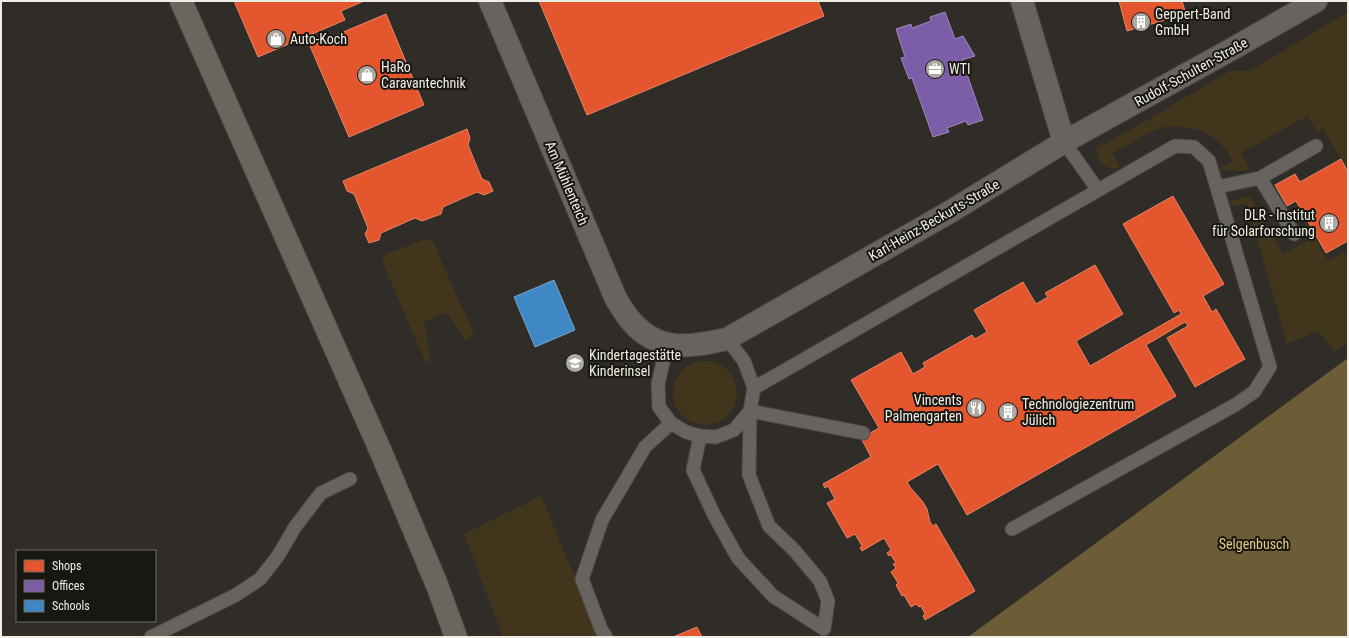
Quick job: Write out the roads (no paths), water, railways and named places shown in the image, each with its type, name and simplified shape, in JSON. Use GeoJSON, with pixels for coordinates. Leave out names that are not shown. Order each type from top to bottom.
{"type":"FeatureCollection","features":[{"type":"Feature","properties":{"kind":"main road"},"geometry":{"type":"LineString","coordinates":[[181,1],[381,452],[437,585],[456,637]]}},
{"type":"Feature","properties":{"kind":"street","name":"Am Mühlenteich"},"geometry":{"type":"LineString","coordinates":[[490,1],[616,299],[631,322],[651,339],[667,345]]}},
{"type":"Feature","properties":{"kind":"street"},"geometry":{"type":"LineString","coordinates":[[1022,1],[1064,142]]}},
{"type":"Feature","properties":{"kind":"street","name":"Rudolf-Schulten-Straße"},"geometry":{"type":"LineString","coordinates":[[1064,142],[1232,50],[1316,1]]}},
{"type":"Feature","properties":{"kind":"street","name":"Karl-Heinz-Beckurts-Straße"},"geometry":{"type":"LineString","coordinates":[[667,345],[697,346],[727,339],[948,213],[1064,142]]}},
{"type":"Feature","properties":{"kind":"lane"},"geometry":{"type":"LineString","coordinates":[[1064,142],[1098,190]]}},
{"type":"Feature","properties":{"kind":"lane"},"geometry":{"type":"LineString","coordinates":[[754,388],[1175,146],[1194,147],[1209,161],[1270,367],[1254,392],[1235,405],[1012,529]]}},
{"type":"Feature","properties":{"kind":"lane"},"geometry":{"type":"LineString","coordinates":[[1217,187],[1260,178],[1316,146]]}},
{"type":"Feature","properties":{"kind":"lane"},"geometry":{"type":"LineString","coordinates":[[1260,178],[1294,234]]}},
{"type":"Feature","properties":{"kind":"lane"},"geometry":{"type":"LineString","coordinates":[[700,436],[693,470],[714,515],[738,558],[773,596],[824,629],[828,601],[820,580],[795,550],[769,526],[750,475],[750,411],[754,388],[744,361],[727,339]]}},
{"type":"Feature","properties":{"kind":"lane"},"geometry":{"type":"LineString","coordinates":[[667,345],[658,384],[659,407],[671,423],[686,432],[700,436],[716,437],[734,430],[750,411]]}},
{"type":"Feature","properties":{"kind":"lane"},"geometry":{"type":"LineString","coordinates":[[750,411],[863,433]]}},
{"type":"Feature","properties":{"kind":"lane"},"geometry":{"type":"LineString","coordinates":[[606,637],[601,629],[582,579],[602,520],[645,447],[671,423]]}},
{"type":"Feature","properties":{"kind":"lane"},"geometry":{"type":"LineString","coordinates":[[151,637],[236,595],[260,579],[278,556],[295,527],[321,493],[350,479]]}},
{"type":"Feature","properties":{"kind":"place","name":"Geppert-Band GmbH"},"geometry":{"type":"Point","coordinates":[1141,22]}},
{"type":"Feature","properties":{"kind":"place","name":"Auto-Koch"},"geometry":{"type":"Point","coordinates":[276,39]}},
{"type":"Feature","properties":{"kind":"place","name":"WTI"},"geometry":{"type":"Point","coordinates":[935,69]}},
{"type":"Feature","properties":{"kind":"place","name":"HaRo Caravantechnik"},"geometry":{"type":"Point","coordinates":[367,75]}},
{"type":"Feature","properties":{"kind":"place","name":"DLR - Institut für Solarforschung"},"geometry":{"type":"Point","coordinates":[1329,223]}},
{"type":"Feature","properties":{"kind":"place","name":"Kindertagestätte Kinderinsel"},"geometry":{"type":"Point","coordinates":[575,363]}},
{"type":"Feature","properties":{"kind":"place","name":"Vincents Palmengarten"},"geometry":{"type":"Point","coordinates":[976,408]}},
{"type":"Feature","properties":{"kind":"place","name":"Technologiezentrum Jülich"},"geometry":{"type":"Point","coordinates":[1008,412]}},
{"type":"Feature","properties":{"kind":"park label","name":"Selgenbusch"},"geometry":{"type":"Point","coordinates":[1254,544]}}]}
